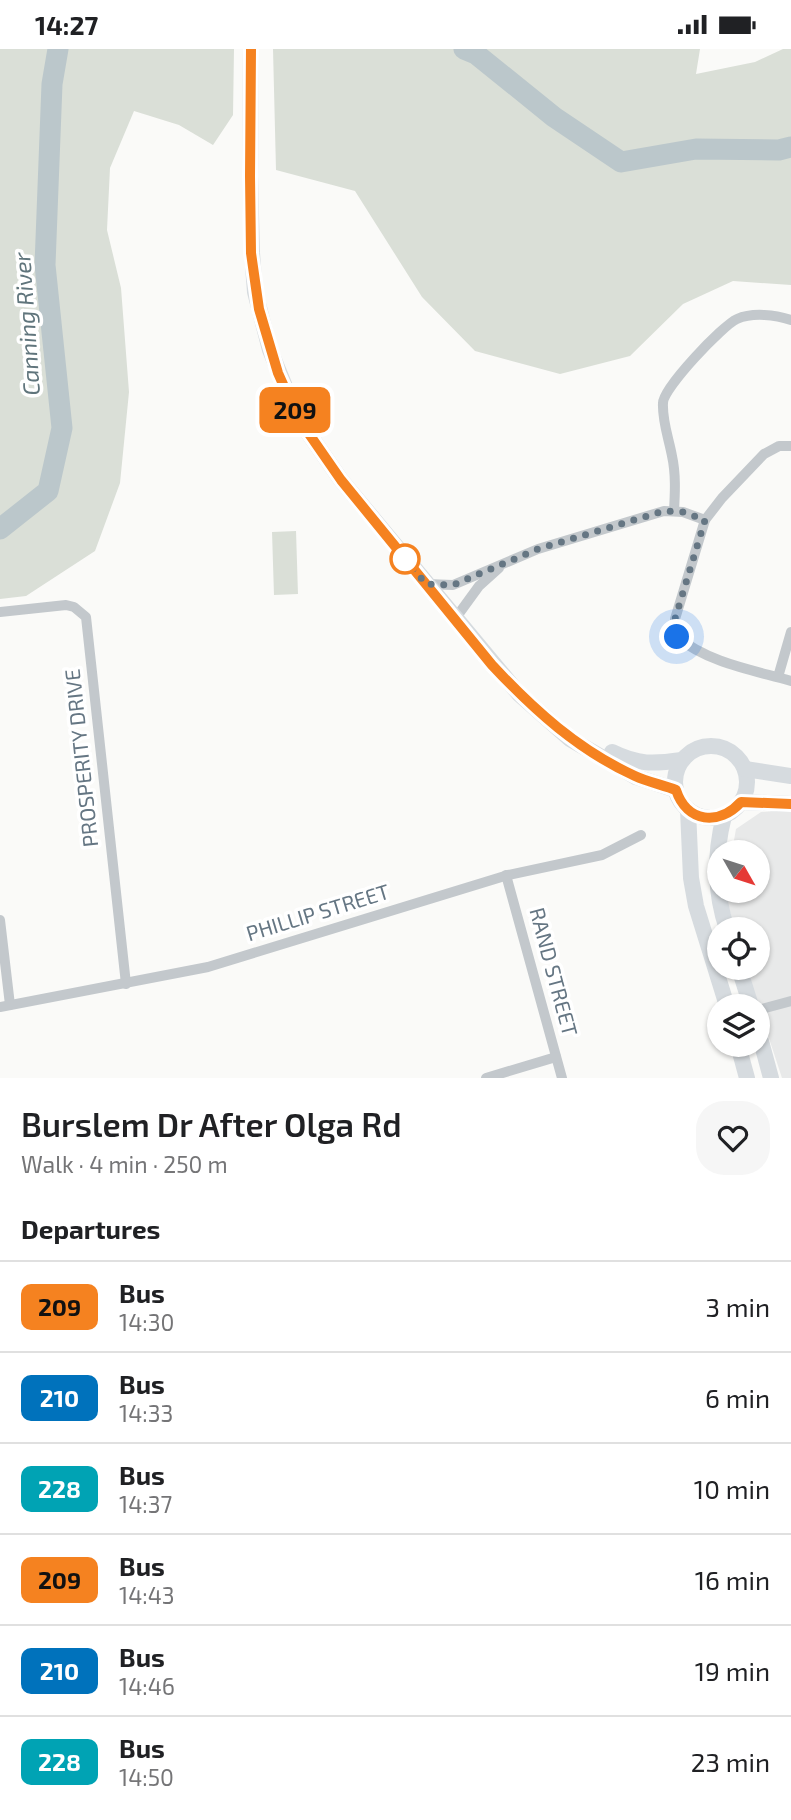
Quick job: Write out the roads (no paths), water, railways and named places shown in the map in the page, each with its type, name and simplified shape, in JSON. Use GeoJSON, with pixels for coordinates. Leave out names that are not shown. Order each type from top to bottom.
{"type":"FeatureCollection","features":[{"type":"Feature","properties":{"kind":"main road"},"geometry":{"type":"LineString","coordinates":[[251,49],[251,253],[255,292],[270,350],[298,418],[341,480],[519,694],[570,739],[636,777],[676,790]]}},
{"type":"Feature","properties":{"kind":"main road"},"geometry":{"type":"LineString","coordinates":[[570,739],[599,746],[630,761],[652,764],[682,760],[700,747],[711,745],[732,751],[745,769],[748,780],[741,802],[724,816],[705,818],[688,810]]}},
{"type":"Feature","properties":{"kind":"main road"},"geometry":{"type":"LineString","coordinates":[[682,760],[675,780],[676,790],[688,810],[693,887],[707,941]]}},
{"type":"Feature","properties":{"kind":"main road"},"geometry":{"type":"LineString","coordinates":[[745,769],[791,776]]}},
{"type":"Feature","properties":{"kind":"main road"},"geometry":{"type":"LineString","coordinates":[[768,774],[791,795]]}},
{"type":"Feature","properties":{"kind":"main road"},"geometry":{"type":"LineString","coordinates":[[741,802],[791,804]]}},
{"type":"Feature","properties":{"kind":"main road"},"geometry":{"type":"LineString","coordinates":[[719,840],[724,816]]}},
{"type":"Feature","properties":{"kind":"main road"},"geometry":{"type":"LineString","coordinates":[[741,1057],[747,1078]]}},
{"type":"Feature","properties":{"kind":"main road"},"geometry":{"type":"LineString","coordinates":[[765,1057],[771,1078]]}},
{"type":"Feature","properties":{"kind":"street"},"geometry":{"type":"LineString","coordinates":[[674,511],[675,475],[663,419],[663,399],[671,384],[725,328],[738,319],[778,316],[791,320]]}},
{"type":"Feature","properties":{"kind":"street"},"geometry":{"type":"LineString","coordinates":[[791,446],[779,446],[764,454],[705,520],[675,619],[677,637],[691,648],[709,657],[791,681]]}},
{"type":"Feature","properties":{"kind":"street"},"geometry":{"type":"LineString","coordinates":[[426,584],[453,585],[538,549],[650,515],[674,511],[705,520]]}},
{"type":"Feature","properties":{"kind":"street"},"geometry":{"type":"LineString","coordinates":[[456,619],[479,586],[507,561]]}},
{"type":"Feature","properties":{"kind":"street","name":"PROSPERITY DRIVE"},"geometry":{"type":"LineString","coordinates":[[0,612],[66,605],[74,607],[86,617],[126,984]]}},
{"type":"Feature","properties":{"kind":"street"},"geometry":{"type":"LineString","coordinates":[[778,677],[791,632]]}},
{"type":"Feature","properties":{"kind":"street","name":"PHILLIP STREET"},"geometry":{"type":"LineString","coordinates":[[5,1006],[208,967],[506,875],[602,855],[640,835]]}},
{"type":"Feature","properties":{"kind":"street","name":"RAND STREET"},"geometry":{"type":"LineString","coordinates":[[506,875],[562,1078]]}},
{"type":"Feature","properties":{"kind":"street"},"geometry":{"type":"LineString","coordinates":[[0,920],[5,1006]]}},
{"type":"Feature","properties":{"kind":"street"},"geometry":{"type":"LineString","coordinates":[[770,1007],[791,1001]]}},
{"type":"Feature","properties":{"kind":"street"},"geometry":{"type":"LineString","coordinates":[[486,1078],[556,1057]]}},
{"type":"Feature","properties":{"kind":"waterway","name":"Canning River"},"geometry":{"type":"LineString","coordinates":[[0,529],[48,491],[62,428],[45,265],[52,84],[58,49]]}},
{"type":"Feature","properties":{"kind":"waterway","name":"Canning River"},"geometry":{"type":"LineString","coordinates":[[464,49],[476,54],[554,117],[621,162],[696,149],[779,150],[791,147]]}}]}
